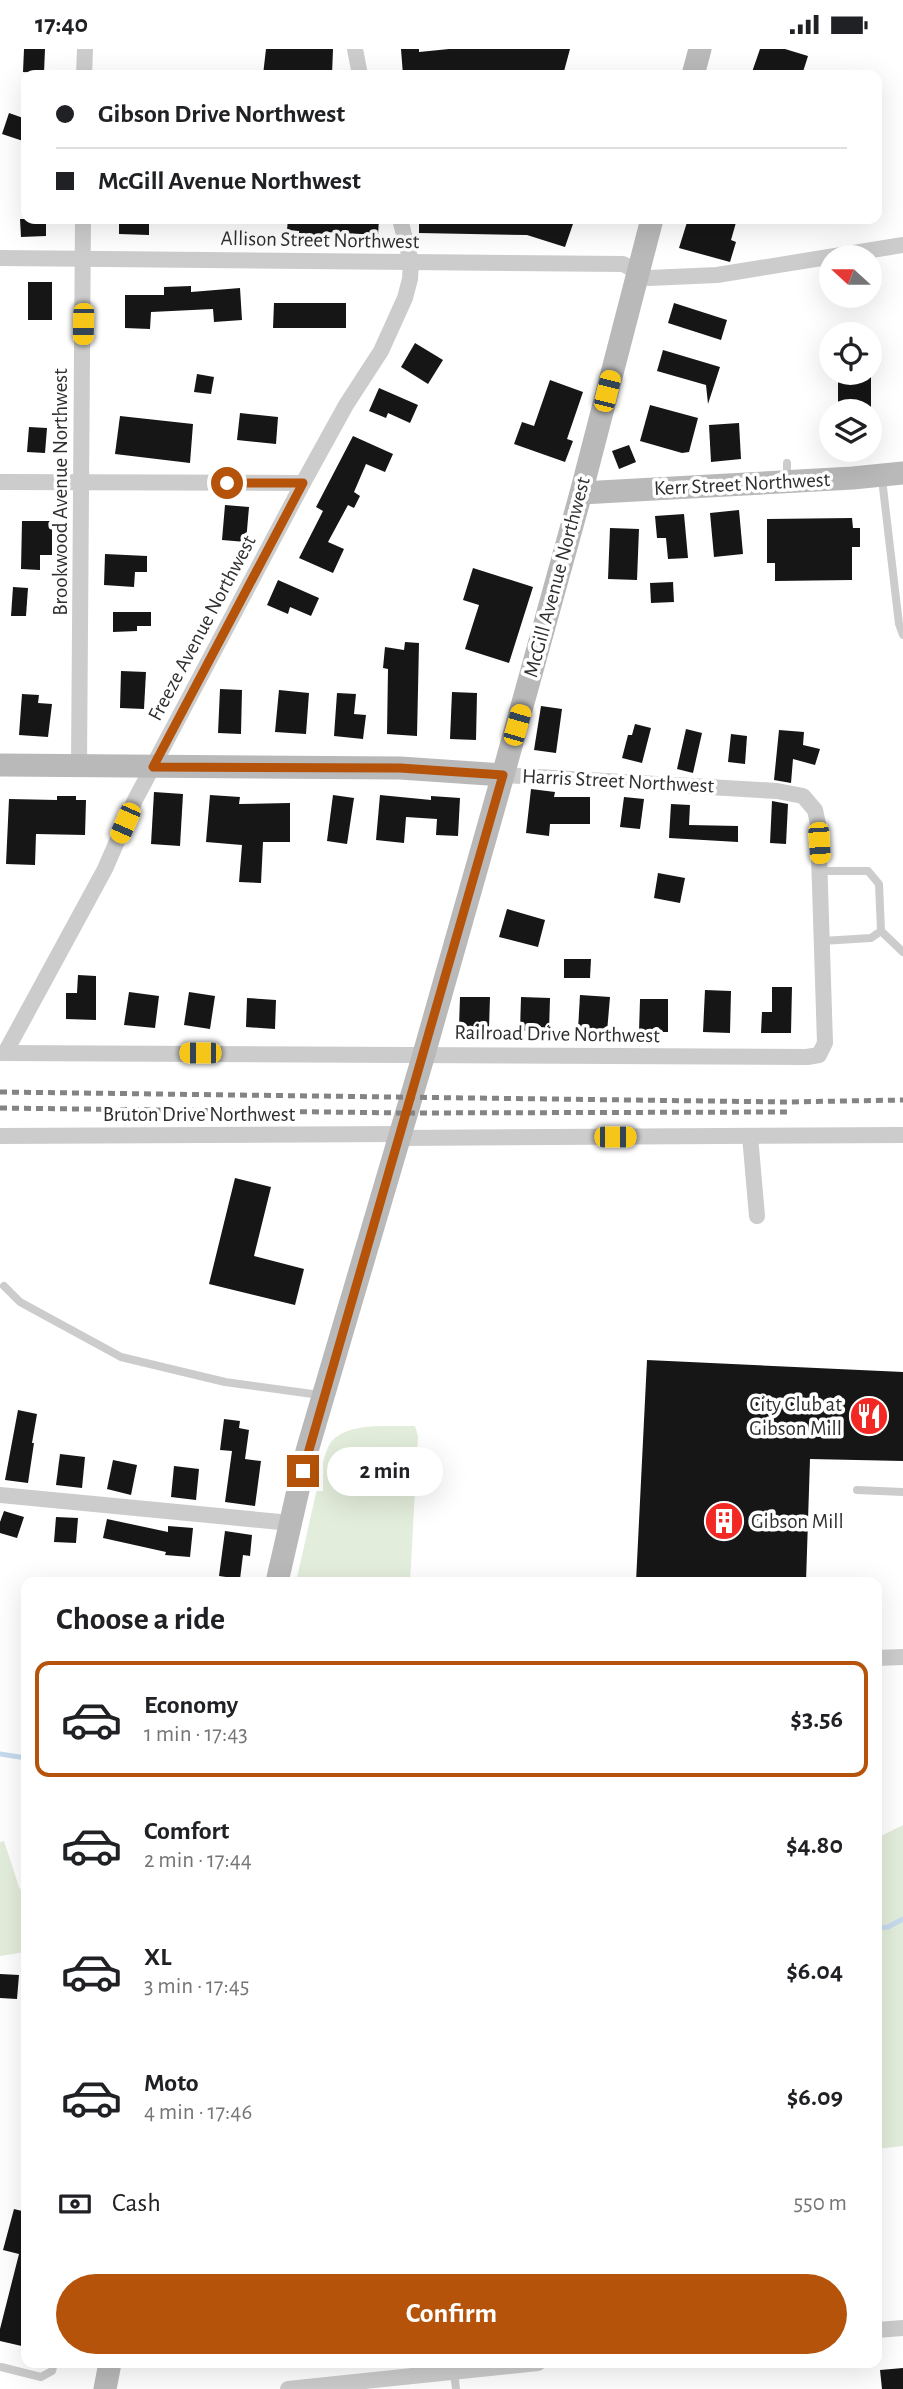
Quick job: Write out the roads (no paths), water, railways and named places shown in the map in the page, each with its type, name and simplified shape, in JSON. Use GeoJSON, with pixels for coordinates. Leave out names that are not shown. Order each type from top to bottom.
{"type":"FeatureCollection","features":[{"type":"Feature","properties":{"kind":"street"},"geometry":{"type":"LineString","coordinates":[[84,70],[85,49]]}},
{"type":"Feature","properties":{"kind":"street"},"geometry":{"type":"LineString","coordinates":[[355,49],[359,70]]}},
{"type":"Feature","properties":{"kind":"street"},"geometry":{"type":"LineString","coordinates":[[694,70],[700,49]]}},
{"type":"Feature","properties":{"kind":"street","name":"Brookwood Avenue Northwest"},"geometry":{"type":"LineString","coordinates":[[79,766],[83,224]]}},
{"type":"Feature","properties":{"kind":"street","name":"Freeze Avenue Northwest"},"geometry":{"type":"LineString","coordinates":[[2,1053],[104,869],[135,800],[303,483],[346,405],[381,351],[405,297],[411,262],[401,224]]}},
{"type":"Feature","properties":{"kind":"street","name":"McGill Avenue Northwest"},"geometry":{"type":"LineString","coordinates":[[278,1577],[307,1451],[503,775],[581,493],[651,224]]}},
{"type":"Feature","properties":{"kind":"street","name":"Allison Street Northwest"},"geometry":{"type":"LineString","coordinates":[[0,258],[623,264],[649,278],[783,270],[903,246]]}},
{"type":"Feature","properties":{"kind":"street","name":"Kerr Street Northwest"},"geometry":{"type":"LineString","coordinates":[[581,493],[787,473],[892,474]]}},
{"type":"Feature","properties":{"kind":"street"},"geometry":{"type":"LineString","coordinates":[[0,482],[303,483]]}},
{"type":"Feature","properties":{"kind":"street","name":"Harris Street Northwest"},"geometry":{"type":"LineString","coordinates":[[0,765],[400,768],[776,791],[803,796],[815,810],[821,871],[825,1043],[819,1055]]}},
{"type":"Feature","properties":{"kind":"street","name":"Railroad Drive Northwest"},"geometry":{"type":"LineString","coordinates":[[2,1053],[819,1055]]}},
{"type":"Feature","properties":{"kind":"street","name":"Bruton Drive Northwest"},"geometry":{"type":"LineString","coordinates":[[0,1136],[903,1135]]}},
{"type":"Feature","properties":{"kind":"street"},"geometry":{"type":"LineString","coordinates":[[750,1136],[757,1216]]}},
{"type":"Feature","properties":{"kind":"street"},"geometry":{"type":"LineString","coordinates":[[0,1496],[291,1523]]}},
{"type":"Feature","properties":{"kind":"street"},"geometry":{"type":"LineString","coordinates":[[882,1658],[903,1657]]}},
{"type":"Feature","properties":{"kind":"street"},"geometry":{"type":"LineString","coordinates":[[882,2330],[903,2328]]}},
{"type":"Feature","properties":{"kind":"street"},"geometry":{"type":"LineString","coordinates":[[105,2389],[109,2368]]}},
{"type":"Feature","properties":{"kind":"street"},"geometry":{"type":"LineString","coordinates":[[288,2389],[486,2368]]}},
{"type":"Feature","properties":{"kind":"lane"},"geometry":{"type":"LineString","coordinates":[[892,474],[899,624],[903,635]]}},
{"type":"Feature","properties":{"kind":"lane"},"geometry":{"type":"LineString","coordinates":[[821,871],[868,871],[879,884],[881,930],[903,952]]}},
{"type":"Feature","properties":{"kind":"lane"},"geometry":{"type":"LineString","coordinates":[[822,941],[871,938],[881,930]]}},
{"type":"Feature","properties":{"kind":"lane"},"geometry":{"type":"LineString","coordinates":[[4,1286],[20,1302],[121,1357],[225,1382],[323,1395]]}},
{"type":"Feature","properties":{"kind":"lane"},"geometry":{"type":"LineString","coordinates":[[858,1490],[903,1492]]}},
{"type":"Feature","properties":{"kind":"lane"},"geometry":{"type":"LineString","coordinates":[[1,2367],[41,2377],[53,2368]]}},
{"type":"Feature","properties":{"kind":"lane"},"geometry":{"type":"LineString","coordinates":[[454,2371],[456,2389]]}},
{"type":"Feature","properties":{"kind":"waterway"},"geometry":{"type":"LineString","coordinates":[[0,1754],[21,1757]]}},
{"type":"Feature","properties":{"kind":"waterway"},"geometry":{"type":"LineString","coordinates":[[882,1928],[903,1919]]}},
{"type":"Feature","properties":{"kind":"railway"},"geometry":{"type":"LineString","coordinates":[[0,1092],[786,1102],[903,1100]]}},
{"type":"Feature","properties":{"kind":"railway"},"geometry":{"type":"LineString","coordinates":[[0,1108],[406,1113],[787,1112]]}},
{"type":"Feature","properties":{"kind":"place","name":"City Club at Gibson Mill"},"geometry":{"type":"Point","coordinates":[869,1416]}},
{"type":"Feature","properties":{"kind":"place","name":"Gibson Mill"},"geometry":{"type":"Point","coordinates":[724,1521]}}]}
